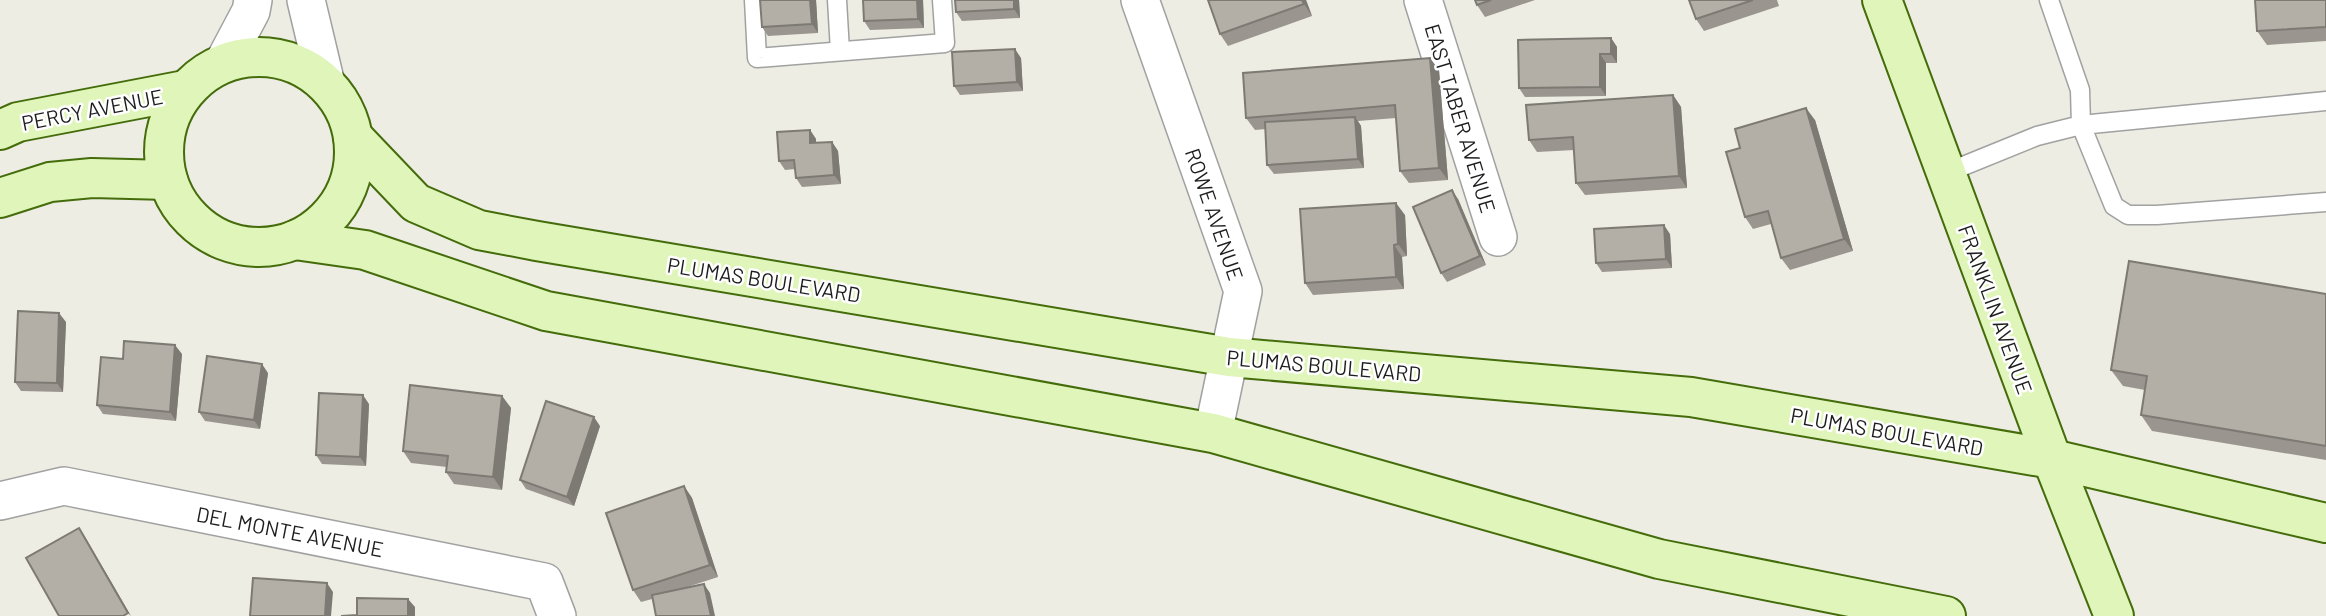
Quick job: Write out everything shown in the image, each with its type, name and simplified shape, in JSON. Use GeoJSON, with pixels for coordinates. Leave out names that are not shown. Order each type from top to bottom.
{"type":"FeatureCollection","features":[{"type":"Feature","properties":{"kind":"street"},"geometry":{"type":"LineString","coordinates":[[224,62],[251,11],[253,0]]}},
{"type":"Feature","properties":{"kind":"street"},"geometry":{"type":"LineString","coordinates":[[306,0],[326,84]]}},
{"type":"Feature","properties":{"kind":"street","name":"ROWE AVENUE"},"geometry":{"type":"LineString","coordinates":[[1140,0],[1242,291],[1213,433]]}},
{"type":"Feature","properties":{"kind":"street","name":"EAST TABER AVENUE"},"geometry":{"type":"LineString","coordinates":[[1423,0],[1498,237]]}},
{"type":"Feature","properties":{"kind":"street","name":"FRANKLIN AVENUE"},"geometry":{"type":"LineString","coordinates":[[1882,0],[2052,459],[2114,616]]}},
{"type":"Feature","properties":{"kind":"street"},"geometry":{"type":"LineString","coordinates":[[260,56],[296,63],[326,84],[344,108],[353,137],[352,169],[342,199],[322,224],[295,240],[264,247],[233,244],[204,230],[182,209],[168,180],[163,149],[169,118],[185,90],[203,74],[224,62],[260,56]]}},
{"type":"Feature","properties":{"kind":"street","name":"PERCY AVENUE"},"geometry":{"type":"LineString","coordinates":[[0,130],[18,122],[185,90]]}},
{"type":"Feature","properties":{"kind":"street","name":"PLUMAS BOULEVARD"},"geometry":{"type":"LineString","coordinates":[[353,137],[416,203],[479,230],[1229,357],[1691,397],[2052,459],[2326,523]]}},
{"type":"Feature","properties":{"kind":"street"},"geometry":{"type":"LineString","coordinates":[[0,198],[50,182],[92,178],[168,180]]}},
{"type":"Feature","properties":{"kind":"street"},"geometry":{"type":"LineString","coordinates":[[295,240],[365,250],[546,311],[1213,433],[1659,559],[1946,616]]}},
{"type":"Feature","properties":{"kind":"street","name":"DEL MONTE AVENUE"},"geometry":{"type":"LineString","coordinates":[[0,501],[64,486],[544,582],[557,616]]}},
{"type":"Feature","properties":{"kind":"lane"},"geometry":{"type":"LineString","coordinates":[[754,0],[757,58],[945,43],[942,0]]}},
{"type":"Feature","properties":{"kind":"lane"},"geometry":{"type":"LineString","coordinates":[[837,0],[840,51]]}},
{"type":"Feature","properties":{"kind":"lane"},"geometry":{"type":"LineString","coordinates":[[2049,0],[2080,90],[2081,125],[2114,206],[2128,215],[2157,215],[2326,202]]}},
{"type":"Feature","properties":{"kind":"lane"},"geometry":{"type":"LineString","coordinates":[[1946,173],[2037,136],[2081,125],[2326,101]]}},
{"type":"Feature","properties":{"kind":"building"},"geometry":{"type":"Polygon","coordinates":[[[760,0],[810,0],[812,24],[762,27],[760,0]]]}},
{"type":"Feature","properties":{"kind":"building"},"geometry":{"type":"Polygon","coordinates":[[[863,0],[917,0],[918,19],[864,21],[863,0]]]}},
{"type":"Feature","properties":{"kind":"building"},"geometry":{"type":"Polygon","coordinates":[[[955,0],[1014,0],[1014,9],[956,12],[955,0]]]}},
{"type":"Feature","properties":{"kind":"building"},"geometry":{"type":"Polygon","coordinates":[[[1208,0],[1302,0],[1304,4],[1220,34],[1208,0]]]}},
{"type":"Feature","properties":{"kind":"building"},"geometry":{"type":"Polygon","coordinates":[[[1475,0],[1491,0],[1477,5],[1475,0]]]}},
{"type":"Feature","properties":{"kind":"building"},"geometry":{"type":"Polygon","coordinates":[[[1689,0],[1753,0],[1696,19],[1689,0]]]}},
{"type":"Feature","properties":{"kind":"building"},"geometry":{"type":"Polygon","coordinates":[[[2255,0],[2326,0],[2326,27],[2257,31],[2255,0]]]}},
{"type":"Feature","properties":{"kind":"building"},"geometry":{"type":"Polygon","coordinates":[[[1611,38],[1611,54],[1600,54],[1600,87],[1519,88],[1518,40],[1611,38]]]}},
{"type":"Feature","properties":{"kind":"building"},"geometry":{"type":"Polygon","coordinates":[[[1015,49],[1017,82],[954,86],[952,52],[1015,49]]]}},
{"type":"Feature","properties":{"kind":"building"},"geometry":{"type":"Polygon","coordinates":[[[1430,58],[1439,168],[1400,171],[1395,105],[1246,118],[1243,73],[1430,58]]]}},
{"type":"Feature","properties":{"kind":"building"},"geometry":{"type":"Polygon","coordinates":[[[1673,95],[1679,176],[1576,183],[1573,137],[1529,140],[1526,105],[1673,95]]]}},
{"type":"Feature","properties":{"kind":"building"},"geometry":{"type":"Polygon","coordinates":[[[1806,108],[1844,239],[1781,258],[1768,211],[1745,217],[1726,152],[1740,148],[1735,129],[1806,108]]]}},
{"type":"Feature","properties":{"kind":"building"},"geometry":{"type":"Polygon","coordinates":[[[1355,117],[1358,159],[1267,165],[1265,122],[1355,117]]]}},
{"type":"Feature","properties":{"kind":"building"},"geometry":{"type":"Polygon","coordinates":[[[810,130],[810,143],[832,142],[834,175],[796,178],[794,160],[779,161],[777,132],[810,130]]]}},
{"type":"Feature","properties":{"kind":"building"},"geometry":{"type":"Polygon","coordinates":[[[1452,190],[1480,256],[1441,273],[1413,207],[1452,190]]]}},
{"type":"Feature","properties":{"kind":"building"},"geometry":{"type":"Polygon","coordinates":[[[1396,203],[1396,277],[1305,283],[1300,209],[1396,203]]]}},
{"type":"Feature","properties":{"kind":"building"},"geometry":{"type":"Polygon","coordinates":[[[1664,225],[1666,259],[1596,263],[1594,229],[1664,225]]]}},
{"type":"Feature","properties":{"kind":"building"},"geometry":{"type":"Polygon","coordinates":[[[2129,261],[2326,294],[2326,446],[2141,415],[2147,376],[2111,370],[2129,261]]]}},
{"type":"Feature","properties":{"kind":"building"},"geometry":{"type":"Polygon","coordinates":[[[18,311],[59,313],[57,383],[15,382],[18,311]]]}},
{"type":"Feature","properties":{"kind":"building"},"geometry":{"type":"Polygon","coordinates":[[[124,341],[175,345],[170,412],[97,405],[101,357],[123,359],[124,341]]]}},
{"type":"Feature","properties":{"kind":"building"},"geometry":{"type":"Polygon","coordinates":[[[207,356],[262,364],[254,420],[199,412],[207,356]]]}},
{"type":"Feature","properties":{"kind":"building"},"geometry":{"type":"Polygon","coordinates":[[[410,385],[502,396],[493,477],[446,472],[448,456],[403,451],[410,385]]]}},
{"type":"Feature","properties":{"kind":"building"},"geometry":{"type":"Polygon","coordinates":[[[319,393],[363,395],[360,457],[316,455],[319,393]]]}},
{"type":"Feature","properties":{"kind":"building"},"geometry":{"type":"Polygon","coordinates":[[[546,401],[594,417],[567,497],[520,480],[546,401]]]}},
{"type":"Feature","properties":{"kind":"building"},"geometry":{"type":"Polygon","coordinates":[[[684,486],[710,565],[633,590],[606,513],[684,486]]]}},
{"type":"Feature","properties":{"kind":"building"},"geometry":{"type":"Polygon","coordinates":[[[79,528],[128,613],[123,616],[59,616],[26,558],[79,528]]]}},
{"type":"Feature","properties":{"kind":"building"},"geometry":{"type":"Polygon","coordinates":[[[253,578],[327,583],[325,616],[250,616],[253,578]]]}},
{"type":"Feature","properties":{"kind":"building"},"geometry":{"type":"Polygon","coordinates":[[[704,584],[711,616],[656,616],[652,595],[704,584]]]}},
{"type":"Feature","properties":{"kind":"building"},"geometry":{"type":"Polygon","coordinates":[[[357,598],[408,599],[408,616],[341,616],[357,615],[357,598]]]}}]}
